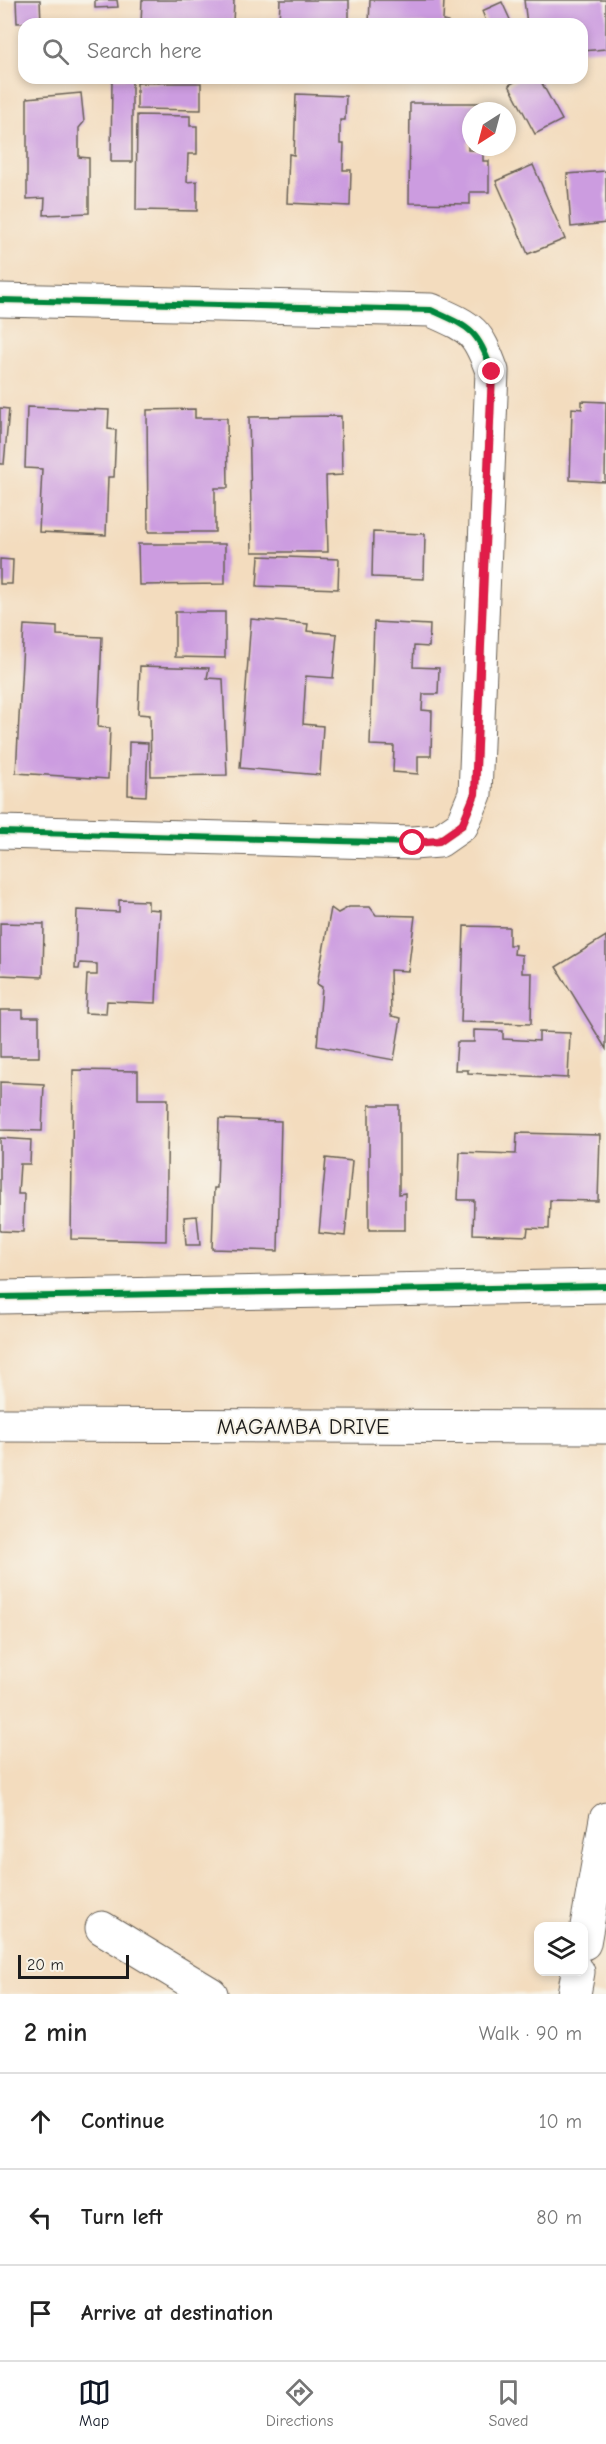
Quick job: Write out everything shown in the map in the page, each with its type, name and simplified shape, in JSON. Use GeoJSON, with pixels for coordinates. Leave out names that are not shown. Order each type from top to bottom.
{"type":"FeatureCollection","features":[{"type":"Feature","properties":{"kind":"street"},"geometry":{"type":"LineString","coordinates":[[0,300],[431,310],[466,325],[483,345],[492,372],[475,794],[462,825],[439,841],[413,843],[0,832]]}},
{"type":"Feature","properties":{"kind":"street"},"geometry":{"type":"LineString","coordinates":[[0,1297],[606,1286]]}},
{"type":"Feature","properties":{"kind":"street","name":"MAGAMBA DRIVE"},"geometry":{"type":"LineString","coordinates":[[0,1425],[606,1427]]}},
{"type":"Feature","properties":{"kind":"street"},"geometry":{"type":"LineString","coordinates":[[588,1922],[606,1819]]}},
{"type":"Feature","properties":{"kind":"street"},"geometry":{"type":"LineString","coordinates":[[102,1928],[211,1994]]}},
{"type":"Feature","properties":{"kind":"street"},"geometry":{"type":"LineString","coordinates":[[574,1994],[577,1976]]}},
{"type":"Feature","properties":{"kind":"building"},"geometry":{"type":"Polygon","coordinates":[[[16,0],[40,0],[41,18],[18,18],[17,23],[16,0]]]}},
{"type":"Feature","properties":{"kind":"building"},"geometry":{"type":"Polygon","coordinates":[[[95,0],[117,0],[118,7],[95,8],[95,0]]]}},
{"type":"Feature","properties":{"kind":"building"},"geometry":{"type":"Polygon","coordinates":[[[142,0],[234,0],[233,18],[141,18],[142,0]]]}},
{"type":"Feature","properties":{"kind":"building"},"geometry":{"type":"Polygon","coordinates":[[[280,0],[349,0],[349,18],[279,18],[280,0]]]}},
{"type":"Feature","properties":{"kind":"building"},"geometry":{"type":"Polygon","coordinates":[[[370,0],[444,0],[443,18],[369,18],[370,0]]]}},
{"type":"Feature","properties":{"kind":"building"},"geometry":{"type":"Polygon","coordinates":[[[524,0],[606,0],[606,49],[588,50],[588,18],[526,18],[524,0]]]}},
{"type":"Feature","properties":{"kind":"building"},"geometry":{"type":"Polygon","coordinates":[[[502,2],[509,18],[485,18],[482,11],[502,2]]]}},
{"type":"Feature","properties":{"kind":"building"},"geometry":{"type":"Polygon","coordinates":[[[112,84],[132,84],[132,162],[111,162],[112,84]]]}},
{"type":"Feature","properties":{"kind":"building"},"geometry":{"type":"Polygon","coordinates":[[[137,84],[201,84],[201,110],[137,109],[137,84]]]}},
{"type":"Feature","properties":{"kind":"building"},"geometry":{"type":"Polygon","coordinates":[[[542,84],[562,120],[535,134],[509,85],[542,84]]]}},
{"type":"Feature","properties":{"kind":"building"},"geometry":{"type":"Polygon","coordinates":[[[81,93],[84,122],[79,128],[79,157],[89,158],[89,213],[44,215],[45,198],[27,199],[27,98],[81,93]]]}},
{"type":"Feature","properties":{"kind":"building"},"geometry":{"type":"Polygon","coordinates":[[[296,94],[346,96],[345,120],[340,120],[340,144],[344,144],[343,170],[351,170],[350,206],[287,203],[289,154],[294,155],[296,94]]]}},
{"type":"Feature","properties":{"kind":"building"},"geometry":{"type":"Polygon","coordinates":[[[410,103],[462,103],[462,156],[483,156],[483,161],[489,161],[489,192],[470,192],[470,204],[409,203],[410,103]]]}},
{"type":"Feature","properties":{"kind":"building"},"geometry":{"type":"Polygon","coordinates":[[[137,115],[190,116],[190,126],[197,126],[197,154],[188,154],[187,182],[197,181],[197,211],[136,210],[137,115]]]}},
{"type":"Feature","properties":{"kind":"building"},"geometry":{"type":"Polygon","coordinates":[[[533,165],[565,239],[528,254],[496,181],[533,165]]]}},
{"type":"Feature","properties":{"kind":"building"},"geometry":{"type":"Polygon","coordinates":[[[606,171],[606,223],[571,227],[567,174],[606,171]]]}},
{"type":"Feature","properties":{"kind":"building"},"geometry":{"type":"Polygon","coordinates":[[[582,401],[606,402],[605,482],[570,480],[572,408],[582,409],[582,401]]]}},
{"type":"Feature","properties":{"kind":"building"},"geometry":{"type":"Polygon","coordinates":[[[27,407],[109,410],[108,429],[116,430],[114,477],[108,477],[106,535],[39,532],[42,469],[25,468],[27,407]]]}},
{"type":"Feature","properties":{"kind":"building"},"geometry":{"type":"Polygon","coordinates":[[[0,408],[9,409],[4,464],[0,464],[0,408]]]}},
{"type":"Feature","properties":{"kind":"building"},"geometry":{"type":"Polygon","coordinates":[[[195,409],[195,418],[227,418],[228,488],[215,488],[215,532],[148,532],[147,410],[195,409]]]}},
{"type":"Feature","properties":{"kind":"building"},"geometry":{"type":"Polygon","coordinates":[[[341,416],[342,475],[326,476],[328,552],[252,552],[249,417],[341,416]]]}},
{"type":"Feature","properties":{"kind":"building"},"geometry":{"type":"Polygon","coordinates":[[[373,532],[425,534],[424,579],[372,577],[373,532]]]}},
{"type":"Feature","properties":{"kind":"building"},"geometry":{"type":"Polygon","coordinates":[[[138,544],[225,544],[225,584],[139,585],[138,544]]]}},
{"type":"Feature","properties":{"kind":"building"},"geometry":{"type":"Polygon","coordinates":[[[259,556],[339,559],[338,589],[257,586],[259,556]]]}},
{"type":"Feature","properties":{"kind":"building"},"geometry":{"type":"Polygon","coordinates":[[[0,559],[13,560],[12,584],[0,584],[0,559]]]}},
{"type":"Feature","properties":{"kind":"building"},"geometry":{"type":"Polygon","coordinates":[[[175,612],[225,612],[225,658],[175,657],[175,612]]]}},
{"type":"Feature","properties":{"kind":"building"},"geometry":{"type":"Polygon","coordinates":[[[251,619],[308,624],[307,631],[337,634],[333,678],[306,676],[303,724],[323,726],[320,775],[240,768],[251,619]]]}},
{"type":"Feature","properties":{"kind":"building"},"geometry":{"type":"Polygon","coordinates":[[[374,622],[430,625],[429,647],[414,646],[413,667],[439,668],[438,694],[423,694],[422,710],[432,711],[431,756],[418,756],[418,774],[393,772],[394,746],[370,745],[374,622]]]}},
{"type":"Feature","properties":{"kind":"building"},"geometry":{"type":"Polygon","coordinates":[[[24,625],[57,627],[57,635],[102,637],[98,727],[110,728],[108,779],[16,773],[24,625]]]}},
{"type":"Feature","properties":{"kind":"building"},"geometry":{"type":"Polygon","coordinates":[[[140,666],[209,668],[207,678],[223,679],[227,775],[151,776],[150,715],[138,714],[140,666]]]}},
{"type":"Feature","properties":{"kind":"building"},"geometry":{"type":"Polygon","coordinates":[[[129,742],[148,743],[146,796],[128,795],[129,742]]]}},
{"type":"Feature","properties":{"kind":"building"},"geometry":{"type":"Polygon","coordinates":[[[119,900],[148,901],[148,909],[160,910],[156,1003],[107,1001],[106,1014],[85,1013],[87,975],[97,975],[97,964],[80,963],[79,969],[75,969],[77,910],[119,912],[119,900]]]}},
{"type":"Feature","properties":{"kind":"building"},"geometry":{"type":"Polygon","coordinates":[[[349,907],[370,907],[376,915],[415,916],[408,971],[390,970],[391,1016],[401,1018],[394,1060],[317,1046],[322,987],[317,984],[331,908],[338,913],[349,907]]]}},
{"type":"Feature","properties":{"kind":"building"},"geometry":{"type":"Polygon","coordinates":[[[0,923],[44,924],[43,977],[0,975],[0,923]]]}},
{"type":"Feature","properties":{"kind":"building"},"geometry":{"type":"Polygon","coordinates":[[[464,926],[509,927],[509,945],[515,945],[514,954],[522,955],[522,973],[532,973],[531,1024],[461,1022],[464,926]]]}},
{"type":"Feature","properties":{"kind":"building"},"geometry":{"type":"Polygon","coordinates":[[[606,936],[606,1049],[556,967],[606,936]]]}},
{"type":"Feature","properties":{"kind":"building"},"geometry":{"type":"Polygon","coordinates":[[[0,1010],[23,1010],[23,1017],[39,1017],[39,1057],[0,1057],[0,1010]]]}},
{"type":"Feature","properties":{"kind":"building"},"geometry":{"type":"Polygon","coordinates":[[[474,1030],[503,1031],[503,1039],[539,1041],[539,1032],[570,1033],[568,1078],[468,1073],[468,1070],[455,1070],[457,1042],[474,1042],[474,1030]]]}},
{"type":"Feature","properties":{"kind":"building"},"geometry":{"type":"Polygon","coordinates":[[[73,1070],[138,1071],[138,1099],[168,1099],[166,1241],[71,1239],[73,1070]]]}},
{"type":"Feature","properties":{"kind":"building"},"geometry":{"type":"Polygon","coordinates":[[[0,1082],[44,1084],[42,1131],[0,1130],[0,1082]]]}},
{"type":"Feature","properties":{"kind":"building"},"geometry":{"type":"Polygon","coordinates":[[[369,1105],[399,1105],[399,1194],[405,1193],[405,1230],[369,1230],[369,1105]]]}},
{"type":"Feature","properties":{"kind":"building"},"geometry":{"type":"Polygon","coordinates":[[[219,1119],[281,1121],[278,1251],[212,1249],[219,1119]]]}},
{"type":"Feature","properties":{"kind":"building"},"geometry":{"type":"Polygon","coordinates":[[[517,1133],[600,1135],[598,1201],[550,1200],[549,1229],[528,1228],[527,1236],[473,1234],[474,1200],[458,1200],[460,1152],[516,1154],[517,1133]]]}},
{"type":"Feature","properties":{"kind":"building"},"geometry":{"type":"Polygon","coordinates":[[[0,1138],[31,1140],[30,1164],[20,1164],[18,1194],[24,1194],[23,1232],[0,1231],[0,1138]]]}},
{"type":"Feature","properties":{"kind":"building"},"geometry":{"type":"Polygon","coordinates":[[[326,1158],[352,1161],[345,1236],[319,1233],[326,1158]]]}},
{"type":"Feature","properties":{"kind":"building"},"geometry":{"type":"Polygon","coordinates":[[[197,1216],[200,1245],[186,1245],[184,1217],[197,1216]]]}},
{"type":"Feature","properties":{"kind":"cycle path"},"geometry":{"type":"LineString","coordinates":[[0,300],[431,310],[471,331],[482,346],[492,371],[475,794],[462,825],[439,841],[413,843],[0,832]]}},
{"type":"Feature","properties":{"kind":"cycle path"},"geometry":{"type":"LineString","coordinates":[[0,1297],[606,1286]]}},
{"type":"Feature","properties":{"kind":"route"},"geometry":{"type":"LineString","coordinates":[[413,843],[439,841],[462,825],[475,794],[492,372]]}}]}
